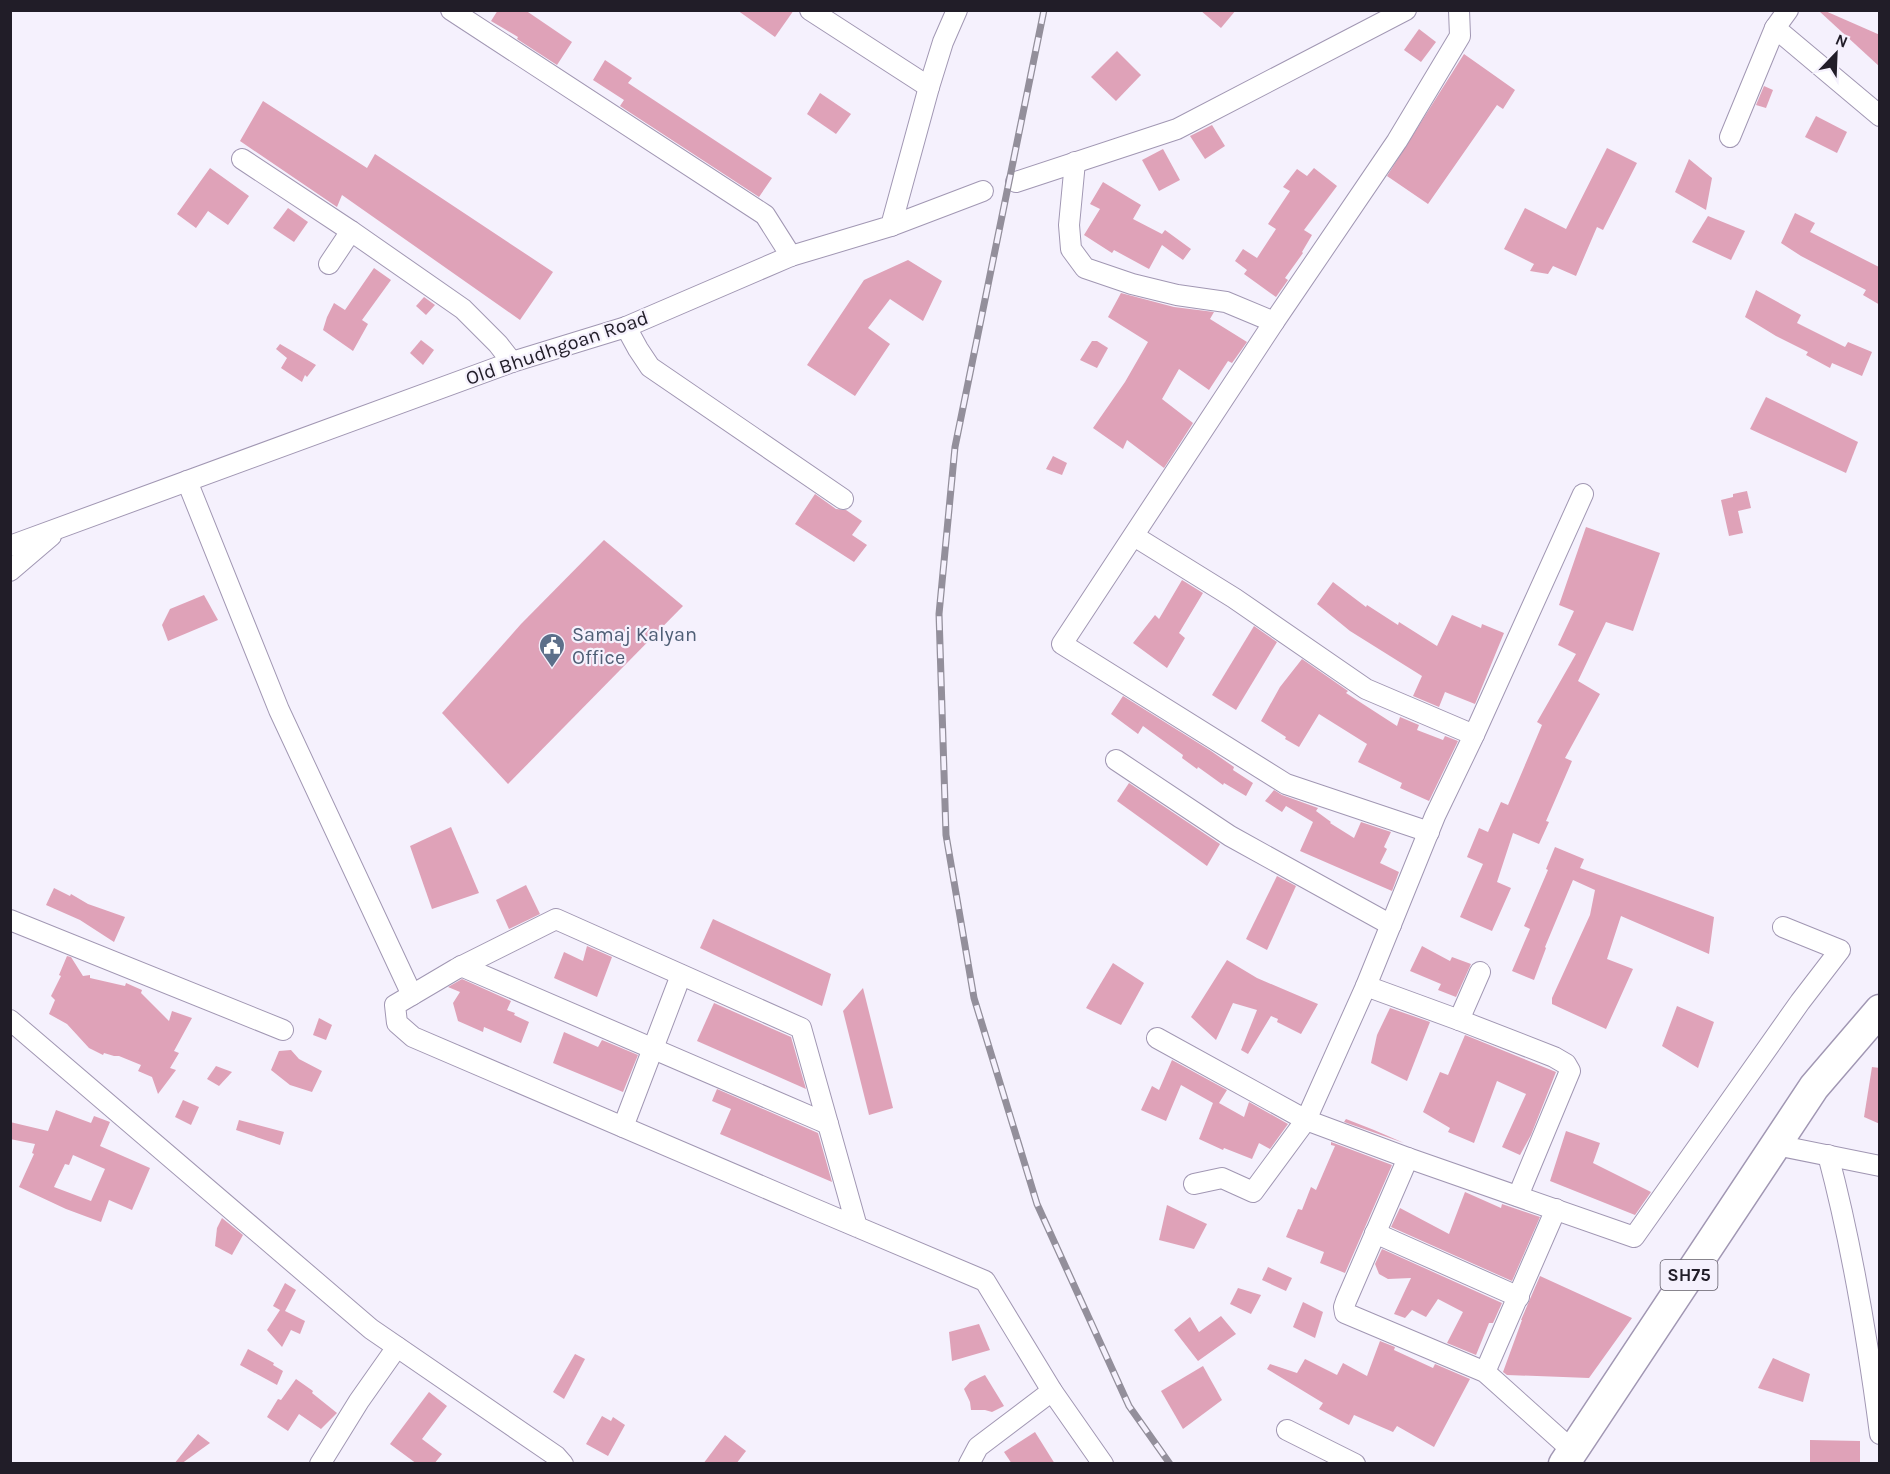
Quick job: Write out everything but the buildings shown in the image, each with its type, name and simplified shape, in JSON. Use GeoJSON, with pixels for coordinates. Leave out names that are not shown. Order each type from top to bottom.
{"type":"FeatureCollection","features":[{"type":"Feature","properties":{"kind":"main road","name":"SH75"},"geometry":{"type":"LineString","coordinates":[[1568,1457],[1814,1087],[1880,1010]]}},
{"type":"Feature","properties":{"kind":"street"},"geometry":{"type":"LineString","coordinates":[[451,10],[765,215],[791,256]]}},
{"type":"Feature","properties":{"kind":"street"},"geometry":{"type":"LineString","coordinates":[[810,10],[929,87]]}},
{"type":"Feature","properties":{"kind":"street"},"geometry":{"type":"LineString","coordinates":[[891,226],[929,87],[943,42],[957,10]]}},
{"type":"Feature","properties":{"kind":"street"},"geometry":{"type":"LineString","coordinates":[[1016,182],[1177,129],[1406,10]]}},
{"type":"Feature","properties":{"kind":"street"},"geometry":{"type":"LineString","coordinates":[[1429,832],[1286,783],[1062,644],[1274,322],[1397,141],[1460,36],[1459,10]]}},
{"type":"Feature","properties":{"kind":"street"},"geometry":{"type":"LineString","coordinates":[[1730,136],[1775,28],[1788,10]]}},
{"type":"Feature","properties":{"kind":"street"},"geometry":{"type":"LineString","coordinates":[[1775,28],[1880,116]]}},
{"type":"Feature","properties":{"kind":"street"},"geometry":{"type":"LineString","coordinates":[[242,159],[463,309],[498,344],[512,362]]}},
{"type":"Feature","properties":{"kind":"street"},"geometry":{"type":"LineString","coordinates":[[1074,162],[1069,225],[1071,249],[1085,268],[1132,284],[1177,295],[1226,302],[1274,322]]}},
{"type":"Feature","properties":{"kind":"street","name":"Old Bhudhgoan Road"},"geometry":{"type":"LineString","coordinates":[[10,546],[512,362],[626,327],[791,256],[891,226],[983,191]]}},
{"type":"Feature","properties":{"kind":"street"},"geometry":{"type":"LineString","coordinates":[[329,264],[351,231]]}},
{"type":"Feature","properties":{"kind":"street"},"geometry":{"type":"LineString","coordinates":[[626,327],[650,367],[843,499]]}},
{"type":"Feature","properties":{"kind":"street"},"geometry":{"type":"LineString","coordinates":[[187,481],[279,710],[412,995]]}},
{"type":"Feature","properties":{"kind":"street"},"geometry":{"type":"LineString","coordinates":[[1194,1184],[1222,1178],[1253,1192],[1306,1120],[1366,986],[1429,832],[1583,494]]}},
{"type":"Feature","properties":{"kind":"street"},"geometry":{"type":"LineString","coordinates":[[10,570],[60,528]]}},
{"type":"Feature","properties":{"kind":"street"},"geometry":{"type":"LineString","coordinates":[[1134,536],[1234,598],[1366,689],[1474,735]]}},
{"type":"Feature","properties":{"kind":"street"},"geometry":{"type":"LineString","coordinates":[[1116,760],[1230,836],[1391,924]]}},
{"type":"Feature","properties":{"kind":"street"},"geometry":{"type":"LineString","coordinates":[[857,1227],[801,1028],[556,919],[461,966],[395,1005],[398,1023],[413,1037],[857,1227],[985,1281],[1052,1391],[1102,1464]]}},
{"type":"Feature","properties":{"kind":"street"},"geometry":{"type":"LineString","coordinates":[[10,920],[283,1030]]}},
{"type":"Feature","properties":{"kind":"street"},"geometry":{"type":"LineString","coordinates":[[1157,1038],[1306,1120],[1634,1237],[1800,1002],[1840,950],[1784,927]]}},
{"type":"Feature","properties":{"kind":"street"},"geometry":{"type":"LineString","coordinates":[[461,966],[828,1124]]}},
{"type":"Feature","properties":{"kind":"street"},"geometry":{"type":"LineString","coordinates":[[1459,1020],[1480,972]]}},
{"type":"Feature","properties":{"kind":"street"},"geometry":{"type":"LineString","coordinates":[[623,1127],[681,975]]}},
{"type":"Feature","properties":{"kind":"street"},"geometry":{"type":"LineString","coordinates":[[1366,986],[1554,1057],[1566,1064],[1570,1071],[1518,1196]]}},
{"type":"Feature","properties":{"kind":"street"},"geometry":{"type":"LineString","coordinates":[[10,1020],[371,1329],[556,1456],[563,1464]]}},
{"type":"Feature","properties":{"kind":"street"},"geometry":{"type":"LineString","coordinates":[[1776,1145],[1880,1166]]}},
{"type":"Feature","properties":{"kind":"street"},"geometry":{"type":"LineString","coordinates":[[1828,1155],[1870,1354],[1880,1434]]}},
{"type":"Feature","properties":{"kind":"street"},"geometry":{"type":"LineString","coordinates":[[1408,1158],[1346,1301],[1345,1313],[1485,1372],[1568,1457]]}},
{"type":"Feature","properties":{"kind":"street"},"geometry":{"type":"LineString","coordinates":[[1485,1372],[1556,1209]]}},
{"type":"Feature","properties":{"kind":"street"},"geometry":{"type":"LineString","coordinates":[[1375,1233],[1519,1297]]}},
{"type":"Feature","properties":{"kind":"street"},"geometry":{"type":"LineString","coordinates":[[320,1464],[359,1401],[397,1347]]}},
{"type":"Feature","properties":{"kind":"street"},"geometry":{"type":"LineString","coordinates":[[969,1464],[978,1447],[1052,1391]]}},
{"type":"Feature","properties":{"kind":"street"},"geometry":{"type":"LineString","coordinates":[[1287,1430],[1355,1464]]}},
{"type":"Feature","properties":{"kind":"railway"},"geometry":{"type":"LineString","coordinates":[[1044,10],[955,447],[939,614],[946,835],[974,998],[1037,1204],[1129,1406],[1170,1464]]}},
{"type":"Feature","properties":{"kind":"place","name":"Samaj Kalyan Office"},"geometry":{"type":"Point","coordinates":[552,669]}}]}
